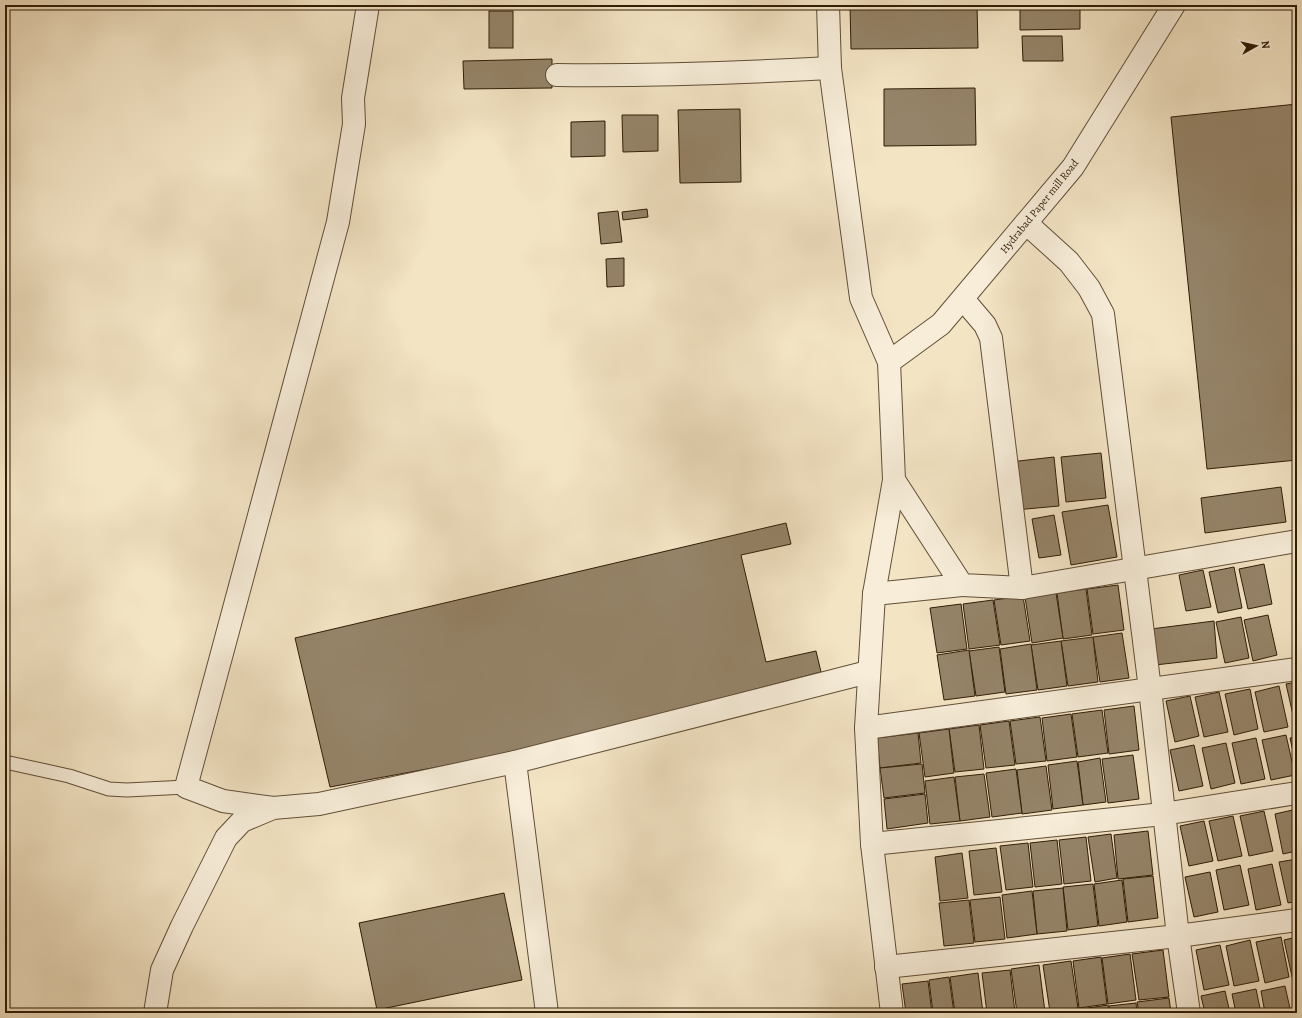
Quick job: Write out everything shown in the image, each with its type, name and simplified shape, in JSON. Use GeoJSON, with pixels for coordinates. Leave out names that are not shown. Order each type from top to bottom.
{"type":"FeatureCollection","features":[{"type":"Feature","properties":{"kind":"street"},"geometry":{"type":"LineString","coordinates":[[368,5],[352,98],[354,124],[338,222],[186,787],[223,801],[273,808],[319,804],[515,762],[868,672]]}},
{"type":"Feature","properties":{"kind":"street"},"geometry":{"type":"LineString","coordinates":[[828,5],[830,68],[861,298],[889,362],[894,480],[874,594],[868,672],[866,728],[872,844],[892,1013]]}},
{"type":"Feature","properties":{"kind":"street","name":"Hydrabad Paper mill Road"},"geometry":{"type":"LineString","coordinates":[[889,362],[941,324],[1073,167],[1174,5]]}},
{"type":"Feature","properties":{"kind":"street"},"geometry":{"type":"LineString","coordinates":[[557,75],[612,76],[830,68]]}},
{"type":"Feature","properties":{"kind":"street"},"geometry":{"type":"LineString","coordinates":[[1026,223],[1069,262],[1090,288],[1102,314],[1136,569],[1178,936],[1190,1013]]}},
{"type":"Feature","properties":{"kind":"street"},"geometry":{"type":"LineString","coordinates":[[962,299],[985,325],[991,338],[1022,588]]}},
{"type":"Feature","properties":{"kind":"street"},"geometry":{"type":"LineString","coordinates":[[894,480],[962,586]]}},
{"type":"Feature","properties":{"kind":"street"},"geometry":{"type":"LineString","coordinates":[[874,594],[962,586],[1022,588],[1297,541]]}},
{"type":"Feature","properties":{"kind":"street"},"geometry":{"type":"LineString","coordinates":[[866,728],[1297,669]]}},
{"type":"Feature","properties":{"kind":"street"},"geometry":{"type":"LineString","coordinates":[[515,762],[548,1013]]}},
{"type":"Feature","properties":{"kind":"street"},"geometry":{"type":"LineString","coordinates":[[872,844],[1163,814],[1297,793]]}},
{"type":"Feature","properties":{"kind":"street"},"geometry":{"type":"LineString","coordinates":[[155,1013],[162,970],[226,838],[242,821],[273,808]]}},
{"type":"Feature","properties":{"kind":"street"},"geometry":{"type":"LineString","coordinates":[[886,967],[1178,936],[1297,920]]}},
{"type":"Feature","properties":{"kind":"lane"},"geometry":{"type":"LineString","coordinates":[[5,762],[69,776],[109,788],[127,790],[186,787]]}},
{"type":"Feature","properties":{"kind":"building"},"geometry":{"type":"Polygon","coordinates":[[[850,5],[977,5],[978,48],[851,49],[850,5]]]}},
{"type":"Feature","properties":{"kind":"building"},"geometry":{"type":"Polygon","coordinates":[[[1020,5],[1080,5],[1080,29],[1020,30],[1020,5]]]}},
{"type":"Feature","properties":{"kind":"building"},"geometry":{"type":"Polygon","coordinates":[[[489,11],[513,11],[513,48],[489,48],[489,11]]]}},
{"type":"Feature","properties":{"kind":"building"},"geometry":{"type":"Polygon","coordinates":[[[1022,36],[1062,36],[1063,61],[1023,61],[1022,36]]]}},
{"type":"Feature","properties":{"kind":"building"},"geometry":{"type":"Polygon","coordinates":[[[552,59],[552,88],[464,89],[463,61],[552,59]]]}},
{"type":"Feature","properties":{"kind":"building"},"geometry":{"type":"Polygon","coordinates":[[[975,88],[976,145],[884,146],[884,89],[975,88]]]}},
{"type":"Feature","properties":{"kind":"building"},"geometry":{"type":"Polygon","coordinates":[[[1297,104],[1297,460],[1207,469],[1171,117],[1297,104]]]}},
{"type":"Feature","properties":{"kind":"building"},"geometry":{"type":"Polygon","coordinates":[[[740,109],[741,182],[680,183],[678,110],[740,109]]]}},
{"type":"Feature","properties":{"kind":"building"},"geometry":{"type":"Polygon","coordinates":[[[622,115],[658,115],[658,151],[623,152],[622,115]]]}},
{"type":"Feature","properties":{"kind":"building"},"geometry":{"type":"Polygon","coordinates":[[[605,121],[605,156],[571,157],[571,122],[605,121]]]}},
{"type":"Feature","properties":{"kind":"building"},"geometry":{"type":"Polygon","coordinates":[[[647,209],[648,217],[623,220],[622,212],[647,209]]]}},
{"type":"Feature","properties":{"kind":"building"},"geometry":{"type":"Polygon","coordinates":[[[618,211],[622,242],[601,244],[598,213],[618,211]]]}},
{"type":"Feature","properties":{"kind":"building"},"geometry":{"type":"Polygon","coordinates":[[[624,258],[624,286],[607,287],[606,259],[624,258]]]}},
{"type":"Feature","properties":{"kind":"building"},"geometry":{"type":"Polygon","coordinates":[[[1101,453],[1106,498],[1066,502],[1061,457],[1101,453]]]}},
{"type":"Feature","properties":{"kind":"building"},"geometry":{"type":"Polygon","coordinates":[[[1054,457],[1059,506],[1015,510],[1010,462],[1054,457]]]}},
{"type":"Feature","properties":{"kind":"building"},"geometry":{"type":"Polygon","coordinates":[[[1281,487],[1286,522],[1205,533],[1201,498],[1281,487]]]}},
{"type":"Feature","properties":{"kind":"building"},"geometry":{"type":"Polygon","coordinates":[[[1108,505],[1117,557],[1071,565],[1062,512],[1108,505]]]}},
{"type":"Feature","properties":{"kind":"building"},"geometry":{"type":"Polygon","coordinates":[[[1054,515],[1061,555],[1039,558],[1032,519],[1054,515]]]}},
{"type":"Feature","properties":{"kind":"building"},"geometry":{"type":"Polygon","coordinates":[[[786,523],[791,544],[741,555],[766,662],[816,651],[821,672],[513,753],[330,787],[295,638],[786,523]]]}},
{"type":"Feature","properties":{"kind":"building"},"geometry":{"type":"Polygon","coordinates":[[[1264,564],[1272,604],[1248,609],[1239,569],[1264,564]]]}},
{"type":"Feature","properties":{"kind":"building"},"geometry":{"type":"Polygon","coordinates":[[[1234,567],[1242,608],[1218,613],[1209,572],[1234,567]]]}},
{"type":"Feature","properties":{"kind":"building"},"geometry":{"type":"Polygon","coordinates":[[[1203,570],[1211,607],[1186,611],[1179,575],[1203,570]]]}},
{"type":"Feature","properties":{"kind":"building"},"geometry":{"type":"Polygon","coordinates":[[[1118,585],[1124,630],[1093,634],[1087,589],[1118,585]]]}},
{"type":"Feature","properties":{"kind":"building"},"geometry":{"type":"Polygon","coordinates":[[[1086,589],[1092,635],[1063,639],[1057,593],[1086,589]]]}},
{"type":"Feature","properties":{"kind":"building"},"geometry":{"type":"Polygon","coordinates":[[[1056,593],[1063,638],[1032,643],[1025,597],[1056,593]]]}},
{"type":"Feature","properties":{"kind":"building"},"geometry":{"type":"Polygon","coordinates":[[[1023,596],[1030,641],[1001,645],[994,600],[1023,596]]]}},
{"type":"Feature","properties":{"kind":"building"},"geometry":{"type":"Polygon","coordinates":[[[993,600],[1000,645],[969,649],[963,604],[993,600]]]}},
{"type":"Feature","properties":{"kind":"building"},"geometry":{"type":"Polygon","coordinates":[[[961,604],[967,649],[937,653],[930,608],[961,604]]]}},
{"type":"Feature","properties":{"kind":"building"},"geometry":{"type":"Polygon","coordinates":[[[1268,615],[1277,655],[1253,661],[1244,620],[1268,615]]]}},
{"type":"Feature","properties":{"kind":"building"},"geometry":{"type":"Polygon","coordinates":[[[1241,617],[1249,658],[1225,663],[1216,622],[1241,617]]]}},
{"type":"Feature","properties":{"kind":"building"},"geometry":{"type":"Polygon","coordinates":[[[1214,621],[1217,658],[1155,665],[1151,629],[1214,621]]]}},
{"type":"Feature","properties":{"kind":"building"},"geometry":{"type":"Polygon","coordinates":[[[1122,633],[1129,678],[1100,682],[1093,637],[1122,633]]]}},
{"type":"Feature","properties":{"kind":"building"},"geometry":{"type":"Polygon","coordinates":[[[1093,637],[1098,682],[1068,686],[1061,641],[1093,637]]]}},
{"type":"Feature","properties":{"kind":"building"},"geometry":{"type":"Polygon","coordinates":[[[1061,641],[1067,686],[1038,690],[1031,645],[1061,641]]]}},
{"type":"Feature","properties":{"kind":"building"},"geometry":{"type":"Polygon","coordinates":[[[1031,644],[1037,690],[1006,694],[1000,649],[1031,644]]]}},
{"type":"Feature","properties":{"kind":"building"},"geometry":{"type":"Polygon","coordinates":[[[999,647],[1005,692],[976,696],[969,651],[999,647]]]}},
{"type":"Feature","properties":{"kind":"building"},"geometry":{"type":"Polygon","coordinates":[[[969,650],[975,696],[944,700],[937,655],[969,650]]]}},
{"type":"Feature","properties":{"kind":"building"},"geometry":{"type":"Polygon","coordinates":[[[1297,682],[1297,724],[1295,724],[1286,684],[1297,682]]]}},
{"type":"Feature","properties":{"kind":"building"},"geometry":{"type":"Polygon","coordinates":[[[1279,686],[1288,727],[1264,732],[1255,692],[1279,686]]]}},
{"type":"Feature","properties":{"kind":"building"},"geometry":{"type":"Polygon","coordinates":[[[1250,689],[1258,729],[1234,735],[1225,694],[1250,689]]]}},
{"type":"Feature","properties":{"kind":"building"},"geometry":{"type":"Polygon","coordinates":[[[1219,692],[1228,732],[1204,737],[1195,697],[1219,692]]]}},
{"type":"Feature","properties":{"kind":"building"},"geometry":{"type":"Polygon","coordinates":[[[1190,696],[1199,736],[1175,742],[1166,701],[1190,696]]]}},
{"type":"Feature","properties":{"kind":"building"},"geometry":{"type":"Polygon","coordinates":[[[1134,706],[1139,750],[1109,754],[1104,710],[1134,706]]]}},
{"type":"Feature","properties":{"kind":"building"},"geometry":{"type":"Polygon","coordinates":[[[1102,710],[1108,753],[1078,757],[1072,714],[1102,710]]]}},
{"type":"Feature","properties":{"kind":"building"},"geometry":{"type":"Polygon","coordinates":[[[1071,714],[1077,757],[1047,761],[1042,718],[1071,714]]]}},
{"type":"Feature","properties":{"kind":"building"},"geometry":{"type":"Polygon","coordinates":[[[1040,717],[1046,761],[1016,764],[1010,721],[1040,717]]]}},
{"type":"Feature","properties":{"kind":"building"},"geometry":{"type":"Polygon","coordinates":[[[1009,721],[1015,765],[986,768],[980,725],[1009,721]]]}},
{"type":"Feature","properties":{"kind":"building"},"geometry":{"type":"Polygon","coordinates":[[[979,725],[984,769],[955,772],[949,729],[979,725]]]}},
{"type":"Feature","properties":{"kind":"building"},"geometry":{"type":"Polygon","coordinates":[[[949,729],[954,773],[925,777],[919,733],[949,729]]]}},
{"type":"Feature","properties":{"kind":"building"},"geometry":{"type":"Polygon","coordinates":[[[918,733],[921,763],[880,768],[877,738],[918,733]]]}},
{"type":"Feature","properties":{"kind":"building"},"geometry":{"type":"Polygon","coordinates":[[[1286,735],[1295,775],[1271,780],[1262,740],[1286,735]]]}},
{"type":"Feature","properties":{"kind":"building"},"geometry":{"type":"Polygon","coordinates":[[[1297,737],[1297,769],[1290,738],[1297,737]]]}},
{"type":"Feature","properties":{"kind":"building"},"geometry":{"type":"Polygon","coordinates":[[[1256,738],[1265,779],[1241,784],[1232,743],[1256,738]]]}},
{"type":"Feature","properties":{"kind":"building"},"geometry":{"type":"Polygon","coordinates":[[[1226,743],[1235,783],[1211,789],[1202,748],[1226,743]]]}},
{"type":"Feature","properties":{"kind":"building"},"geometry":{"type":"Polygon","coordinates":[[[1194,745],[1203,786],[1179,791],[1170,750],[1194,745]]]}},
{"type":"Feature","properties":{"kind":"building"},"geometry":{"type":"Polygon","coordinates":[[[1133,755],[1139,799],[1108,803],[1102,759],[1133,755]]]}},
{"type":"Feature","properties":{"kind":"building"},"geometry":{"type":"Polygon","coordinates":[[[1100,758],[1106,802],[1083,805],[1078,762],[1100,758]]]}},
{"type":"Feature","properties":{"kind":"building"},"geometry":{"type":"Polygon","coordinates":[[[1077,761],[1083,805],[1053,809],[1048,765],[1077,761]]]}},
{"type":"Feature","properties":{"kind":"building"},"geometry":{"type":"Polygon","coordinates":[[[922,764],[925,793],[884,798],[880,768],[922,764]]]}},
{"type":"Feature","properties":{"kind":"building"},"geometry":{"type":"Polygon","coordinates":[[[1046,766],[1052,810],[1022,814],[1017,770],[1046,766]]]}},
{"type":"Feature","properties":{"kind":"building"},"geometry":{"type":"Polygon","coordinates":[[[1016,769],[1022,813],[992,817],[986,773],[1016,769]]]}},
{"type":"Feature","properties":{"kind":"building"},"geometry":{"type":"Polygon","coordinates":[[[984,774],[990,817],[960,821],[955,777],[984,774]]]}},
{"type":"Feature","properties":{"kind":"building"},"geometry":{"type":"Polygon","coordinates":[[[954,777],[960,821],[930,824],[925,781],[954,777]]]}},
{"type":"Feature","properties":{"kind":"building"},"geometry":{"type":"Polygon","coordinates":[[[925,794],[928,823],[887,829],[884,799],[925,794]]]}},
{"type":"Feature","properties":{"kind":"building"},"geometry":{"type":"Polygon","coordinates":[[[1297,809],[1297,851],[1283,854],[1275,814],[1297,809]]]}},
{"type":"Feature","properties":{"kind":"building"},"geometry":{"type":"Polygon","coordinates":[[[1264,811],[1273,851],[1249,856],[1240,816],[1264,811]]]}},
{"type":"Feature","properties":{"kind":"building"},"geometry":{"type":"Polygon","coordinates":[[[1233,816],[1242,856],[1218,861],[1209,821],[1233,816]]]}},
{"type":"Feature","properties":{"kind":"building"},"geometry":{"type":"Polygon","coordinates":[[[1204,821],[1213,861],[1189,866],[1180,826],[1204,821]]]}},
{"type":"Feature","properties":{"kind":"building"},"geometry":{"type":"Polygon","coordinates":[[[1148,831],[1153,875],[1118,879],[1114,835],[1148,831]]]}},
{"type":"Feature","properties":{"kind":"building"},"geometry":{"type":"Polygon","coordinates":[[[1111,834],[1117,878],[1095,882],[1088,837],[1111,834]]]}},
{"type":"Feature","properties":{"kind":"building"},"geometry":{"type":"Polygon","coordinates":[[[1086,837],[1091,881],[1064,884],[1059,840],[1086,837]]]}},
{"type":"Feature","properties":{"kind":"building"},"geometry":{"type":"Polygon","coordinates":[[[1057,840],[1062,884],[1035,887],[1030,843],[1057,840]]]}},
{"type":"Feature","properties":{"kind":"building"},"geometry":{"type":"Polygon","coordinates":[[[1028,843],[1033,887],[1006,890],[1000,846],[1028,843]]]}},
{"type":"Feature","properties":{"kind":"building"},"geometry":{"type":"Polygon","coordinates":[[[996,848],[1002,892],[974,895],[969,851],[996,848]]]}},
{"type":"Feature","properties":{"kind":"building"},"geometry":{"type":"Polygon","coordinates":[[[962,853],[968,898],[940,901],[935,857],[962,853]]]}},
{"type":"Feature","properties":{"kind":"building"},"geometry":{"type":"Polygon","coordinates":[[[1297,859],[1297,901],[1288,903],[1279,862],[1297,859]]]}},
{"type":"Feature","properties":{"kind":"building"},"geometry":{"type":"Polygon","coordinates":[[[1272,864],[1281,905],[1256,910],[1248,869],[1272,864]]]}},
{"type":"Feature","properties":{"kind":"building"},"geometry":{"type":"Polygon","coordinates":[[[1240,865],[1249,905],[1224,910],[1216,870],[1240,865]]]}},
{"type":"Feature","properties":{"kind":"building"},"geometry":{"type":"Polygon","coordinates":[[[1210,872],[1218,912],[1194,917],[1185,877],[1210,872]]]}},
{"type":"Feature","properties":{"kind":"building"},"geometry":{"type":"Polygon","coordinates":[[[1153,876],[1158,918],[1128,922],[1123,879],[1153,876]]]}},
{"type":"Feature","properties":{"kind":"building"},"geometry":{"type":"Polygon","coordinates":[[[1122,880],[1127,922],[1099,926],[1094,884],[1122,880]]]}},
{"type":"Feature","properties":{"kind":"building"},"geometry":{"type":"Polygon","coordinates":[[[1093,884],[1098,926],[1068,930],[1063,887],[1093,884]]]}},
{"type":"Feature","properties":{"kind":"building"},"geometry":{"type":"Polygon","coordinates":[[[1063,888],[1067,931],[1037,934],[1033,891],[1063,888]]]}},
{"type":"Feature","properties":{"kind":"building"},"geometry":{"type":"Polygon","coordinates":[[[1032,891],[1037,934],[1007,938],[1002,895],[1032,891]]]}},
{"type":"Feature","properties":{"kind":"building"},"geometry":{"type":"Polygon","coordinates":[[[504,893],[522,980],[377,1010],[359,923],[504,893]]]}},
{"type":"Feature","properties":{"kind":"building"},"geometry":{"type":"Polygon","coordinates":[[[1000,897],[1005,939],[975,942],[970,900],[1000,897]]]}},
{"type":"Feature","properties":{"kind":"building"},"geometry":{"type":"Polygon","coordinates":[[[969,900],[974,943],[944,946],[939,903],[969,900]]]}},
{"type":"Feature","properties":{"kind":"building"},"geometry":{"type":"Polygon","coordinates":[[[1281,937],[1289,977],[1265,983],[1256,942],[1281,937]]]}},
{"type":"Feature","properties":{"kind":"building"},"geometry":{"type":"Polygon","coordinates":[[[1297,937],[1297,980],[1293,981],[1284,940],[1297,937]]]}},
{"type":"Feature","properties":{"kind":"building"},"geometry":{"type":"Polygon","coordinates":[[[1250,940],[1259,981],[1234,986],[1226,946],[1250,940]]]}},
{"type":"Feature","properties":{"kind":"building"},"geometry":{"type":"Polygon","coordinates":[[[1220,945],[1229,985],[1204,990],[1196,950],[1220,945]]]}},
{"type":"Feature","properties":{"kind":"building"},"geometry":{"type":"Polygon","coordinates":[[[1163,950],[1169,997],[1139,1000],[1132,954],[1163,950]]]}},
{"type":"Feature","properties":{"kind":"building"},"geometry":{"type":"Polygon","coordinates":[[[1130,954],[1136,1000],[1108,1004],[1102,958],[1130,954]]]}},
{"type":"Feature","properties":{"kind":"building"},"geometry":{"type":"Polygon","coordinates":[[[1101,957],[1107,1004],[1079,1008],[1073,961],[1101,957]]]}},
{"type":"Feature","properties":{"kind":"building"},"geometry":{"type":"Polygon","coordinates":[[[1071,961],[1078,1008],[1050,1012],[1043,965],[1071,961]]]}},
{"type":"Feature","properties":{"kind":"building"},"geometry":{"type":"Polygon","coordinates":[[[1039,965],[1045,1012],[1017,1013],[1011,969],[1039,965]]]}},
{"type":"Feature","properties":{"kind":"building"},"geometry":{"type":"Polygon","coordinates":[[[1010,970],[1015,1013],[987,1013],[982,973],[1010,970]]]}},
{"type":"Feature","properties":{"kind":"building"},"geometry":{"type":"Polygon","coordinates":[[[978,973],[983,1013],[955,1013],[950,977],[978,973]]]}},
{"type":"Feature","properties":{"kind":"building"},"geometry":{"type":"Polygon","coordinates":[[[949,977],[954,1013],[933,1013],[929,980],[949,977]]]}},
{"type":"Feature","properties":{"kind":"building"},"geometry":{"type":"Polygon","coordinates":[[[928,981],[932,1013],[906,1013],[902,984],[928,981]]]}},
{"type":"Feature","properties":{"kind":"building"},"geometry":{"type":"Polygon","coordinates":[[[1285,986],[1291,1013],[1265,1013],[1261,991],[1285,986]]]}},
{"type":"Feature","properties":{"kind":"building"},"geometry":{"type":"Polygon","coordinates":[[[1256,989],[1261,1013],[1236,1013],[1232,994],[1256,989]]]}},
{"type":"Feature","properties":{"kind":"building"},"geometry":{"type":"Polygon","coordinates":[[[1225,991],[1230,1013],[1205,1013],[1201,996],[1225,991]]]}},
{"type":"Feature","properties":{"kind":"building"},"geometry":{"type":"Polygon","coordinates":[[[1169,998],[1171,1013],[1139,1013],[1137,1002],[1169,998]]]}},
{"type":"Feature","properties":{"kind":"building"},"geometry":{"type":"Polygon","coordinates":[[[1136,1003],[1137,1013],[1110,1013],[1109,1006],[1136,1003]]]}},
{"type":"Feature","properties":{"kind":"building"},"geometry":{"type":"Polygon","coordinates":[[[1108,1005],[1109,1013],[1082,1013],[1081,1009],[1108,1005]]]}},
{"type":"Feature","properties":{"kind":"building"},"geometry":{"type":"Polygon","coordinates":[[[1076,1010],[1077,1013],[1052,1013],[1076,1010]]]}}]}
